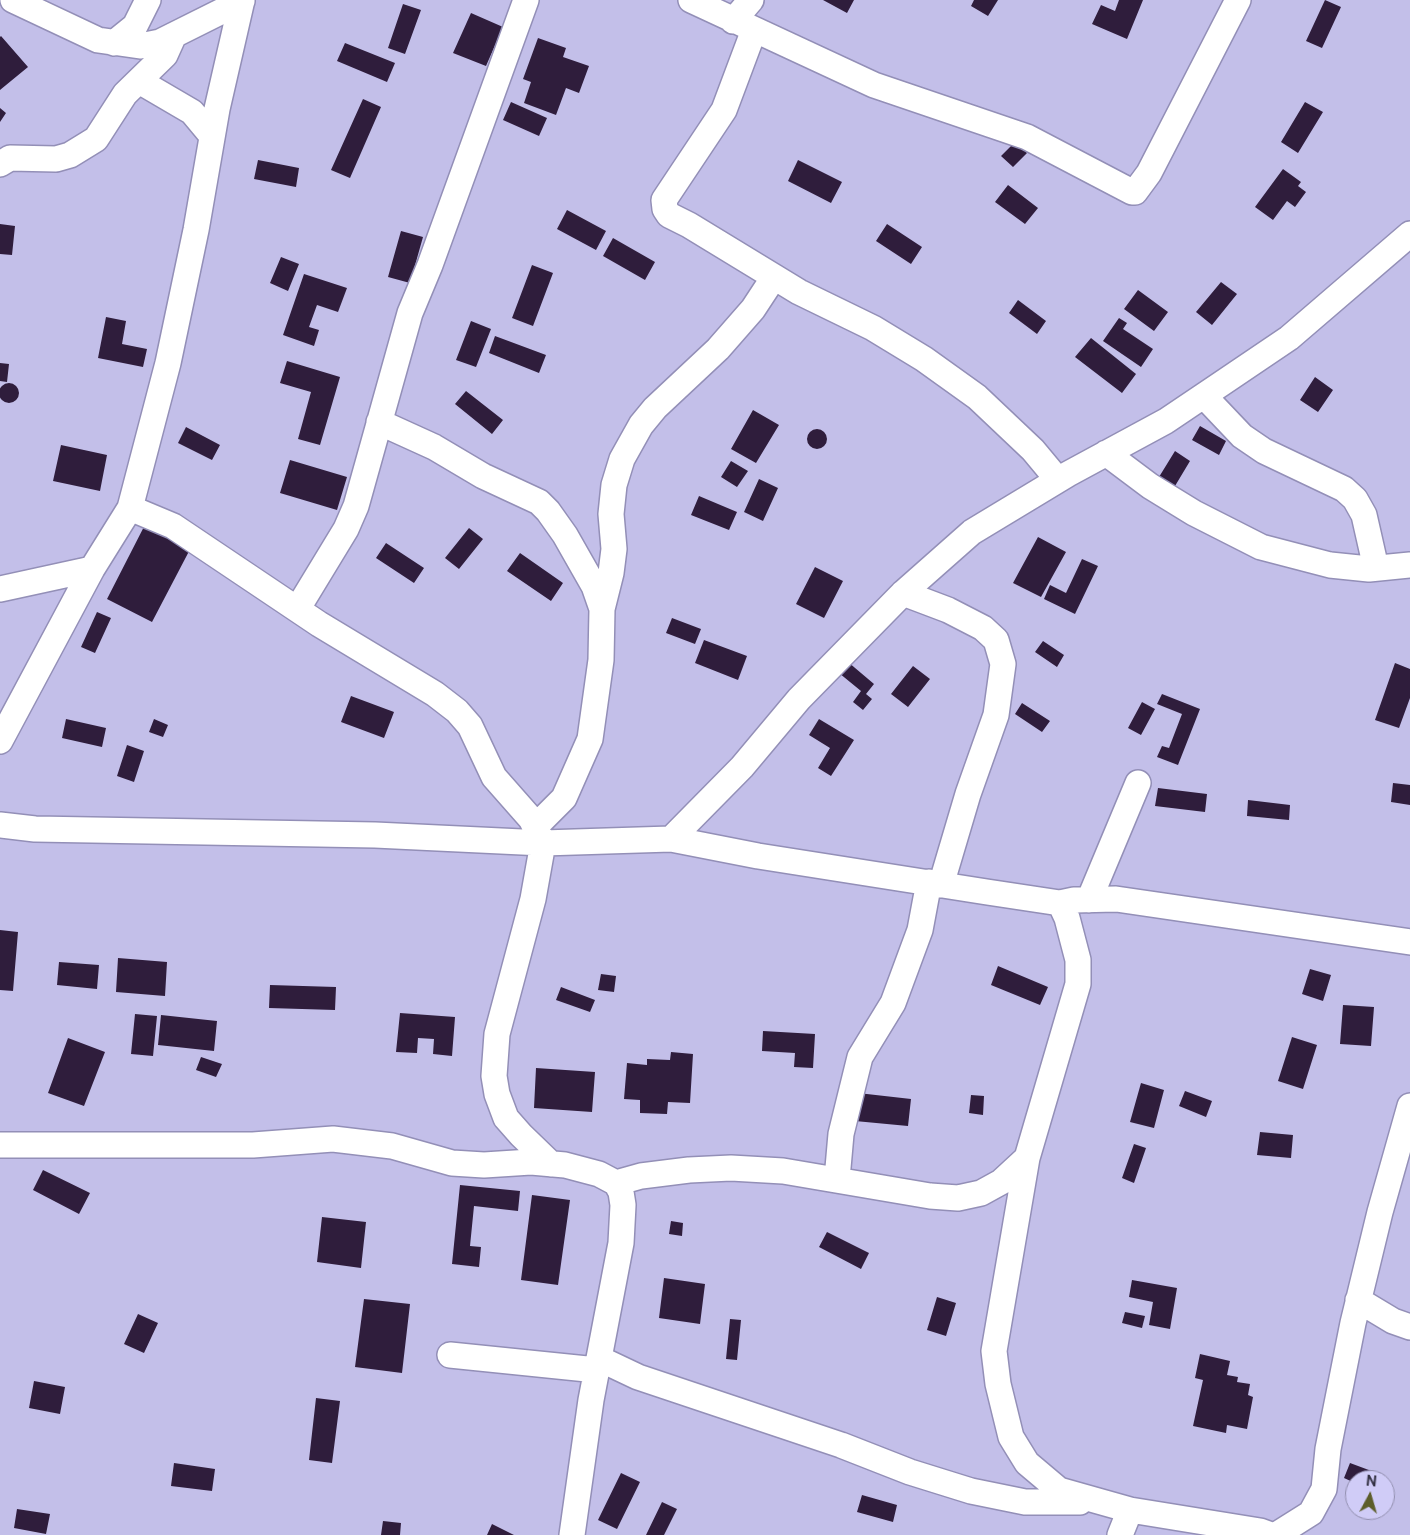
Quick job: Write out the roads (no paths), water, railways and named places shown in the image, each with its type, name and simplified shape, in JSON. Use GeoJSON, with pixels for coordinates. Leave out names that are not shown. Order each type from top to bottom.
{"type":"FeatureCollection","features":[{"type":"Feature","properties":{"kind":"street"},"geometry":{"type":"LineString","coordinates":[[114,44],[135,26],[148,0]]}},
{"type":"Feature","properties":{"kind":"street"},"geometry":{"type":"LineString","coordinates":[[15,1],[98,40],[114,44],[140,46],[160,42],[242,0]]}},
{"type":"Feature","properties":{"kind":"street"},"geometry":{"type":"LineString","coordinates":[[0,741],[92,569],[130,508],[168,363],[196,230],[212,136],[242,0]]}},
{"type":"Feature","properties":{"kind":"street"},"geometry":{"type":"LineString","coordinates":[[298,608],[346,529],[356,506],[410,313],[430,265],[526,0]]}},
{"type":"Feature","properties":{"kind":"street"},"geometry":{"type":"LineString","coordinates":[[691,0],[874,85],[1026,137],[1132,192],[1135,192],[1149,173],[1238,0]]}},
{"type":"Feature","properties":{"kind":"street"},"geometry":{"type":"LineString","coordinates":[[751,0],[724,110],[664,200],[665,209],[669,215],[689,225],[774,277],[916,354],[977,397],[1033,450],[1058,480]]}},
{"type":"Feature","properties":{"kind":"street"},"geometry":{"type":"LineString","coordinates":[[0,164],[10,158],[56,159],[70,155],[96,139],[125,94],[164,55],[174,35]]}},
{"type":"Feature","properties":{"kind":"street"},"geometry":{"type":"LineString","coordinates":[[139,81],[192,112],[212,136]]}},
{"type":"Feature","properties":{"kind":"street"},"geometry":{"type":"LineString","coordinates":[[671,839],[742,767],[799,699],[903,593],[972,532],[1058,480],[1166,421],[1204,396],[1289,338],[1410,234]]}},
{"type":"Feature","properties":{"kind":"street"},"geometry":{"type":"LineString","coordinates":[[551,1164],[506,1118],[497,1094],[494,1076],[497,1034],[533,899],[539,835],[564,798],[590,739],[601,660],[602,609],[611,573],[614,549],[611,514],[614,485],[622,460],[646,419],[718,349],[752,309],[774,277]]}},
{"type":"Feature","properties":{"kind":"street"},"geometry":{"type":"LineString","coordinates":[[1204,396],[1242,436],[1264,451],[1344,489],[1355,500],[1364,515],[1376,568]]}},
{"type":"Feature","properties":{"kind":"street"},"geometry":{"type":"LineString","coordinates":[[379,422],[434,447],[483,476],[539,502],[566,535],[594,586],[602,609]]}},
{"type":"Feature","properties":{"kind":"street"},"geometry":{"type":"LineString","coordinates":[[1106,453],[1157,491],[1215,524],[1261,547],[1330,565],[1376,568],[1410,565]]}},
{"type":"Feature","properties":{"kind":"street"},"geometry":{"type":"LineString","coordinates":[[130,508],[173,526],[214,556],[298,608],[328,630],[413,679],[457,711],[470,726],[494,776],[521,805],[539,835]]}},
{"type":"Feature","properties":{"kind":"street"},"geometry":{"type":"LineString","coordinates":[[0,589],[92,569]]}},
{"type":"Feature","properties":{"kind":"street"},"geometry":{"type":"LineString","coordinates":[[837,1179],[841,1134],[849,1095],[860,1057],[893,1003],[920,930],[996,715],[1002,664],[996,640],[983,628],[948,610],[903,593]]}},
{"type":"Feature","properties":{"kind":"street"},"geometry":{"type":"LineString","coordinates":[[1089,900],[1138,783]]}},
{"type":"Feature","properties":{"kind":"street"},"geometry":{"type":"LineString","coordinates":[[0,825],[35,830],[375,835],[539,835],[671,839],[758,856],[1060,902],[1116,899],[1410,942]]}},
{"type":"Feature","properties":{"kind":"street"},"geometry":{"type":"LineString","coordinates":[[1060,902],[1067,918],[1078,960],[1078,984],[1027,1158],[994,1351],[998,1384],[1011,1437],[1027,1463],[1059,1490],[1130,1510],[1260,1531],[1271,1535]]}},
{"type":"Feature","properties":{"kind":"street"},"geometry":{"type":"LineString","coordinates":[[1276,1535],[1311,1513],[1324,1490],[1342,1374],[1358,1300],[1380,1212],[1410,1106]]}},
{"type":"Feature","properties":{"kind":"street"},"geometry":{"type":"LineString","coordinates":[[0,1145],[253,1145],[333,1139],[392,1146],[452,1163],[551,1164],[584,1169],[616,1183],[621,1192],[622,1243],[598,1365],[572,1535]]}},
{"type":"Feature","properties":{"kind":"street"},"geometry":{"type":"LineString","coordinates":[[616,1183],[641,1176],[688,1170],[731,1168],[783,1171],[930,1196],[968,1198],[1002,1182],[1027,1158]]}},
{"type":"Feature","properties":{"kind":"street"},"geometry":{"type":"LineString","coordinates":[[1358,1300],[1393,1321],[1410,1327]]}},
{"type":"Feature","properties":{"kind":"street"},"geometry":{"type":"LineString","coordinates":[[450,1355],[598,1365],[841,1445],[910,1472],[971,1492],[1025,1502],[1097,1502]]}},
{"type":"Feature","properties":{"kind":"street"},"geometry":{"type":"LineString","coordinates":[[1120,1535],[1130,1510]]}}]}
